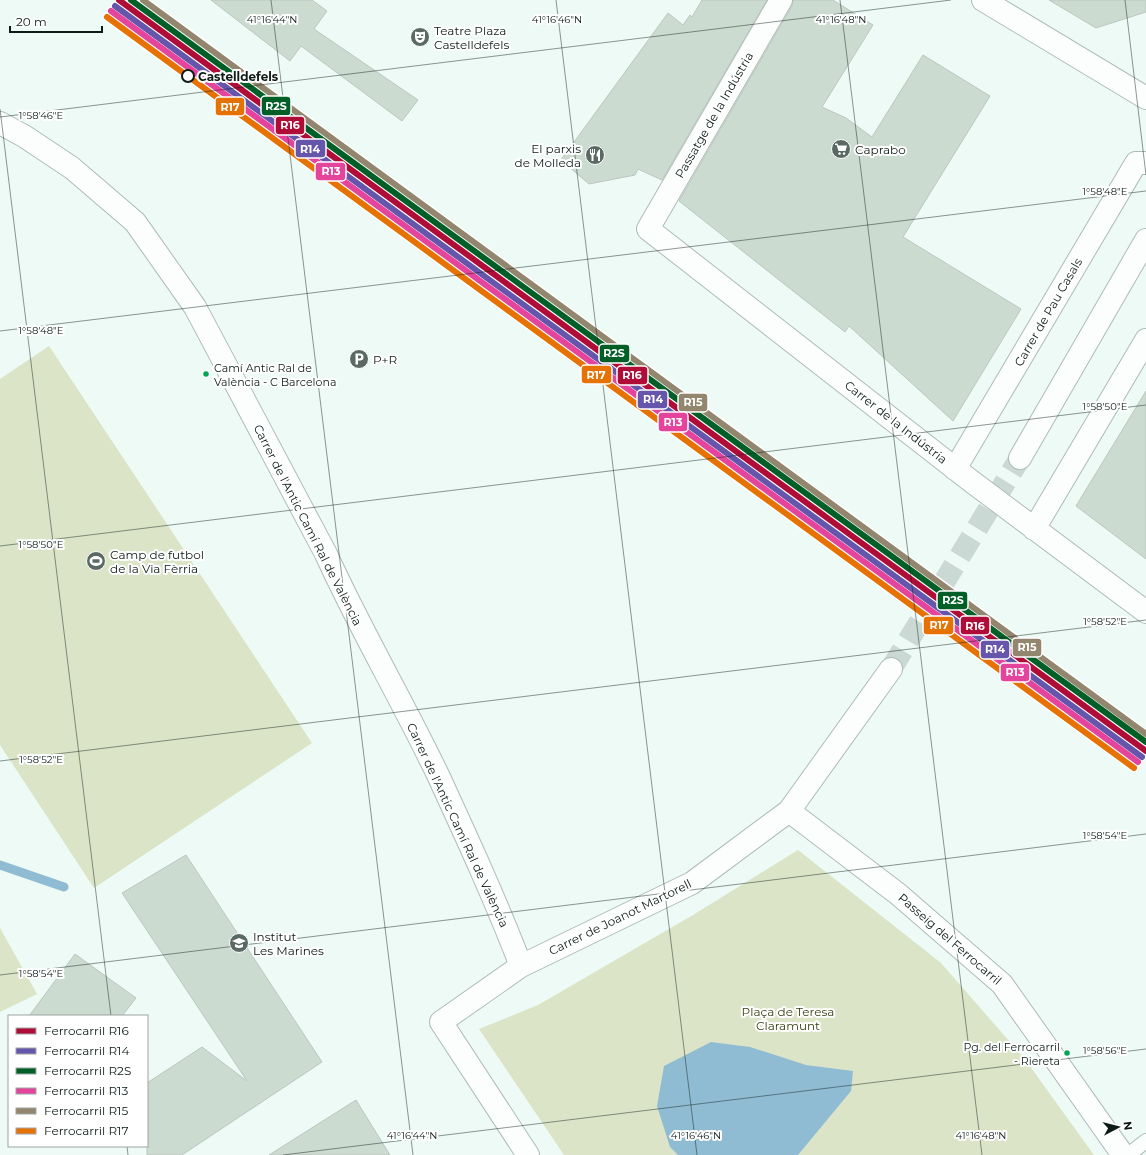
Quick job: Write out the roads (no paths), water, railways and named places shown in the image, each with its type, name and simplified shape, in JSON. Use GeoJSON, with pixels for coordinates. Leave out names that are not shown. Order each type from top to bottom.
{"type":"FeatureCollection","features":[{"type":"Feature","properties":{"kind":"street","name":"Passatge de la Indústria"},"geometry":{"type":"LineString","coordinates":[[648,230],[780,0]]}},
{"type":"Feature","properties":{"kind":"street"},"geometry":{"type":"LineString","coordinates":[[983,0],[1146,98]]}},
{"type":"Feature","properties":{"kind":"street","name":"Carrer de l'Antic Camí Ral de València"},"geometry":{"type":"LineString","coordinates":[[0,123],[24,136],[72,168],[135,222],[195,307],[326,554],[343,592],[437,774],[504,922],[521,966]]}},
{"type":"Feature","properties":{"kind":"street","name":"Carrer de Pau Casals"},"geometry":{"type":"LineString","coordinates":[[955,469],[1136,163],[1146,163]]}},
{"type":"Feature","properties":{"kind":"street","name":"Carrer de la Indústria"},"geometry":{"type":"LineString","coordinates":[[648,230],[955,469],[1146,612]]}},
{"type":"Feature","properties":{"kind":"street"},"geometry":{"type":"LineString","coordinates":[[1020,458],[1146,240]]}},
{"type":"Feature","properties":{"kind":"street"},"geometry":{"type":"LineString","coordinates":[[1034,529],[1146,340]]}},
{"type":"Feature","properties":{"kind":"street","name":"Carrer de Joanot Martorell"},"geometry":{"type":"LineString","coordinates":[[528,1155],[441,1022],[521,966],[692,883],[789,811],[890,669]]}},
{"type":"Feature","properties":{"kind":"street","name":"Passeig del Ferrocarril"},"geometry":{"type":"LineString","coordinates":[[789,811],[898,894],[1002,984],[1123,1155]]}},
{"type":"Feature","properties":{"kind":"lane"},"geometry":{"type":"LineString","coordinates":[[1128,1155],[1146,1141]]}},
{"type":"Feature","properties":{"kind":"water"},"geometry":{"type":"Polygon","coordinates":[[[711,1042],[750,1047],[806,1065],[853,1071],[851,1091],[798,1155],[678,1155],[670,1147],[657,1106],[664,1066],[711,1042]]]}},
{"type":"Feature","properties":{"kind":"waterway"},"geometry":{"type":"LineString","coordinates":[[0,865],[64,887]]}},
{"type":"Feature","properties":{"kind":"tunnel"},"geometry":{"type":"LineString","coordinates":[[891,669],[1020,458]]}},
{"type":"Feature","properties":{"kind":"rail line","name":"R16"},"geometry":{"type":"LineString","coordinates":[[119,0],[1146,751]]}},
{"type":"Feature","properties":{"kind":"rail line","name":"R2S"},"geometry":{"type":"LineString","coordinates":[[131,0],[1146,742]]}},
{"type":"Feature","properties":{"kind":"rail line","name":"R15"},"geometry":{"type":"LineString","coordinates":[[143,0],[1146,734]]}},
{"type":"Feature","properties":{"kind":"rail line","name":"R14"},"geometry":{"type":"LineString","coordinates":[[115,6],[1142,757]]}},
{"type":"Feature","properties":{"kind":"rail line","name":"R13"},"geometry":{"type":"LineString","coordinates":[[111,11],[1138,762]]}},
{"type":"Feature","properties":{"kind":"rail line","name":"R17"},"geometry":{"type":"LineString","coordinates":[[107,17],[1134,768]]}},
{"type":"Feature","properties":{"kind":"place","name":"Teatre Plaza Castelldefels"},"geometry":{"type":"Point","coordinates":[420,37]}},
{"type":"Feature","properties":{"kind":"place","name":"Castelldefels"},"geometry":{"type":"Point","coordinates":[188,76]}},
{"type":"Feature","properties":{"kind":"place","name":"Caprabo"},"geometry":{"type":"Point","coordinates":[841,149]}},
{"type":"Feature","properties":{"kind":"place","name":"El parxis de Molleda"},"geometry":{"type":"Point","coordinates":[595,155]}},
{"type":"Feature","properties":{"kind":"place","name":"P+R"},"geometry":{"type":"Point","coordinates":[359,359]}},
{"type":"Feature","properties":{"kind":"place","name":"Camí Antic Ral de València - C Barcelona"},"geometry":{"type":"Point","coordinates":[206,374]}},
{"type":"Feature","properties":{"kind":"place","name":"Camp de futbol de la Via Fèrria"},"geometry":{"type":"Point","coordinates":[96,561]}},
{"type":"Feature","properties":{"kind":"place","name":"Institut Les Marines"},"geometry":{"type":"Point","coordinates":[239,943]}},
{"type":"Feature","properties":{"kind":"place","name":"Pg. del Ferrocarril - Riereta"},"geometry":{"type":"Point","coordinates":[1067,1053]}},
{"type":"Feature","properties":{"kind":"park label","name":"Plaça de Teresa Claramunt"},"geometry":{"type":"Point","coordinates":[788,1018]}}]}
